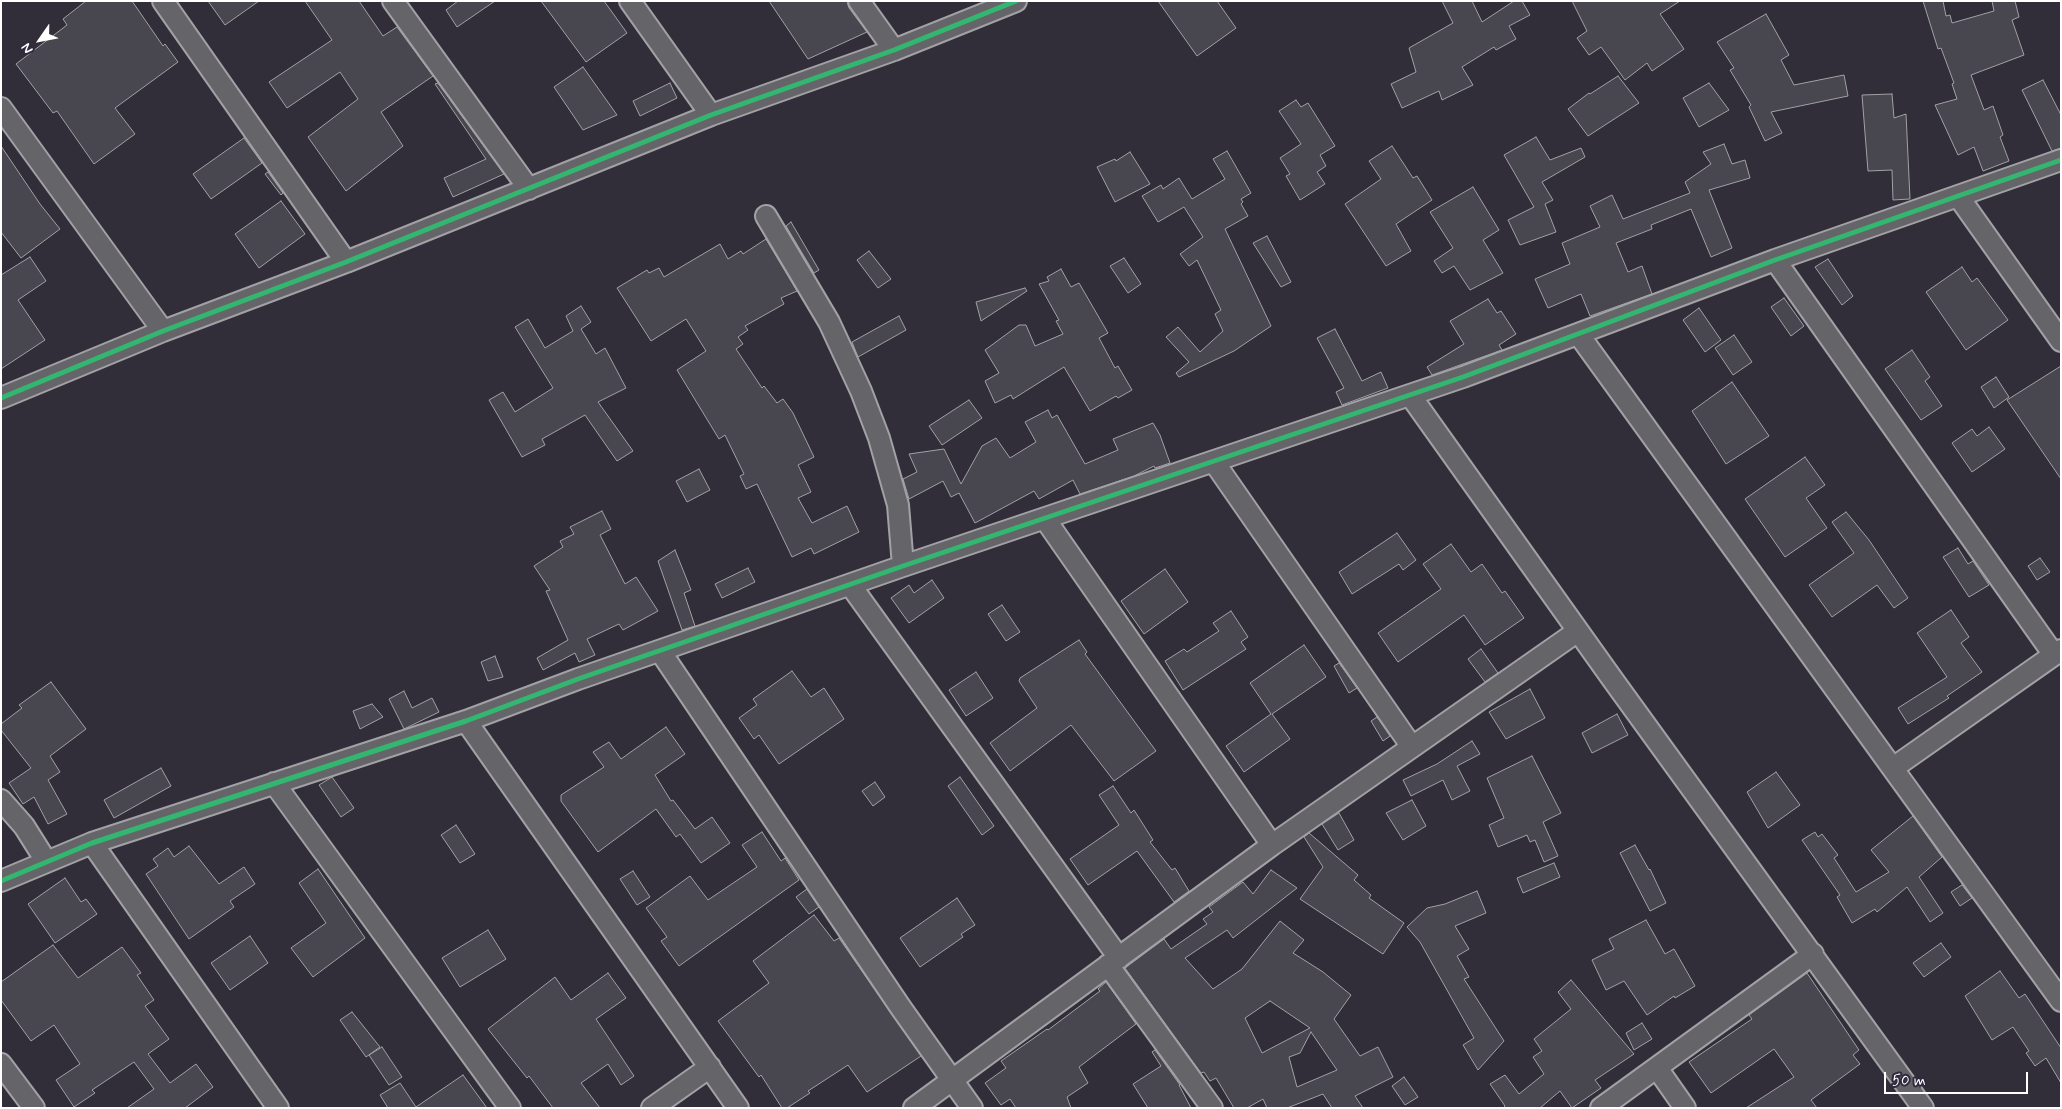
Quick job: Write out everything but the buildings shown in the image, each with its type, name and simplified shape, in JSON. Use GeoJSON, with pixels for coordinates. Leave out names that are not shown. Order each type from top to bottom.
{"type":"FeatureCollection","features":[{"type":"Feature","properties":{"kind":"street"},"geometry":{"type":"LineString","coordinates":[[163,1],[346,262]]}},
{"type":"Feature","properties":{"kind":"street"},"geometry":{"type":"LineString","coordinates":[[393,1],[529,188]]}},
{"type":"Feature","properties":{"kind":"street"},"geometry":{"type":"LineString","coordinates":[[630,1],[711,116]]}},
{"type":"Feature","properties":{"kind":"street"},"geometry":{"type":"LineString","coordinates":[[859,1],[894,50]]}},
{"type":"Feature","properties":{"kind":"street"},"geometry":{"type":"LineString","coordinates":[[1,398],[163,331],[346,262],[711,116],[894,50],[1016,1]]}},
{"type":"Feature","properties":{"kind":"street"},"geometry":{"type":"LineString","coordinates":[[1,108],[163,331]]}},
{"type":"Feature","properties":{"kind":"street"},"geometry":{"type":"LineString","coordinates":[[1,881],[92,843],[466,721],[903,566],[1045,520],[1410,395],[1579,335],[1775,260],[2061,160]]}},
{"type":"Feature","properties":{"kind":"street"},"geometry":{"type":"LineString","coordinates":[[1958,196],[2061,341]]}},
{"type":"Feature","properties":{"kind":"street"},"geometry":{"type":"LineString","coordinates":[[766,216],[829,322],[864,398],[879,438],[898,505],[903,566]]}},
{"type":"Feature","properties":{"kind":"street"},"geometry":{"type":"LineString","coordinates":[[1775,260],[2057,652],[1893,768]]}},
{"type":"Feature","properties":{"kind":"street"},"geometry":{"type":"LineString","coordinates":[[1579,335],[1893,768],[2058,991]]}},
{"type":"Feature","properties":{"kind":"street"},"geometry":{"type":"LineString","coordinates":[[1410,395],[1923,1108]]}},
{"type":"Feature","properties":{"kind":"street"},"geometry":{"type":"LineString","coordinates":[[1214,462],[1412,747]]}},
{"type":"Feature","properties":{"kind":"street"},"geometry":{"type":"LineString","coordinates":[[1045,520],[1272,845]]}},
{"type":"Feature","properties":{"kind":"street"},"geometry":{"type":"LineString","coordinates":[[851,586],[1113,962],[1212,1108]]}},
{"type":"Feature","properties":{"kind":"street"},"geometry":{"type":"LineString","coordinates":[[914,1108],[1272,845],[1578,631]]}},
{"type":"Feature","properties":{"kind":"street"},"geometry":{"type":"LineString","coordinates":[[660,652],[972,1108]]}},
{"type":"Feature","properties":{"kind":"street"},"geometry":{"type":"LineString","coordinates":[[466,721],[738,1108]]}},
{"type":"Feature","properties":{"kind":"street"},"geometry":{"type":"LineString","coordinates":[[274,783],[510,1108]]}},
{"type":"Feature","properties":{"kind":"street"},"geometry":{"type":"LineString","coordinates":[[1,800],[24,826],[46,861]]}},
{"type":"Feature","properties":{"kind":"street"},"geometry":{"type":"LineString","coordinates":[[92,843],[278,1108]]}},
{"type":"Feature","properties":{"kind":"street"},"geometry":{"type":"LineString","coordinates":[[1601,1108],[1813,954]]}},
{"type":"Feature","properties":{"kind":"street"},"geometry":{"type":"LineString","coordinates":[[1,1064],[34,1108]]}},
{"type":"Feature","properties":{"kind":"street"},"geometry":{"type":"LineString","coordinates":[[652,1108],[710,1067]]}},
{"type":"Feature","properties":{"kind":"street"},"geometry":{"type":"LineString","coordinates":[[1657,1068],[1685,1108]]}},
{"type":"Feature","properties":{"kind":"cycle path"},"geometry":{"type":"LineString","coordinates":[[1,398],[163,331],[346,262],[711,115],[894,50],[1016,1]]}},
{"type":"Feature","properties":{"kind":"cycle path"},"geometry":{"type":"LineString","coordinates":[[1,881],[92,843],[466,721],[578,679],[903,566],[1463,377],[1775,260],[2061,160]]}}]}
